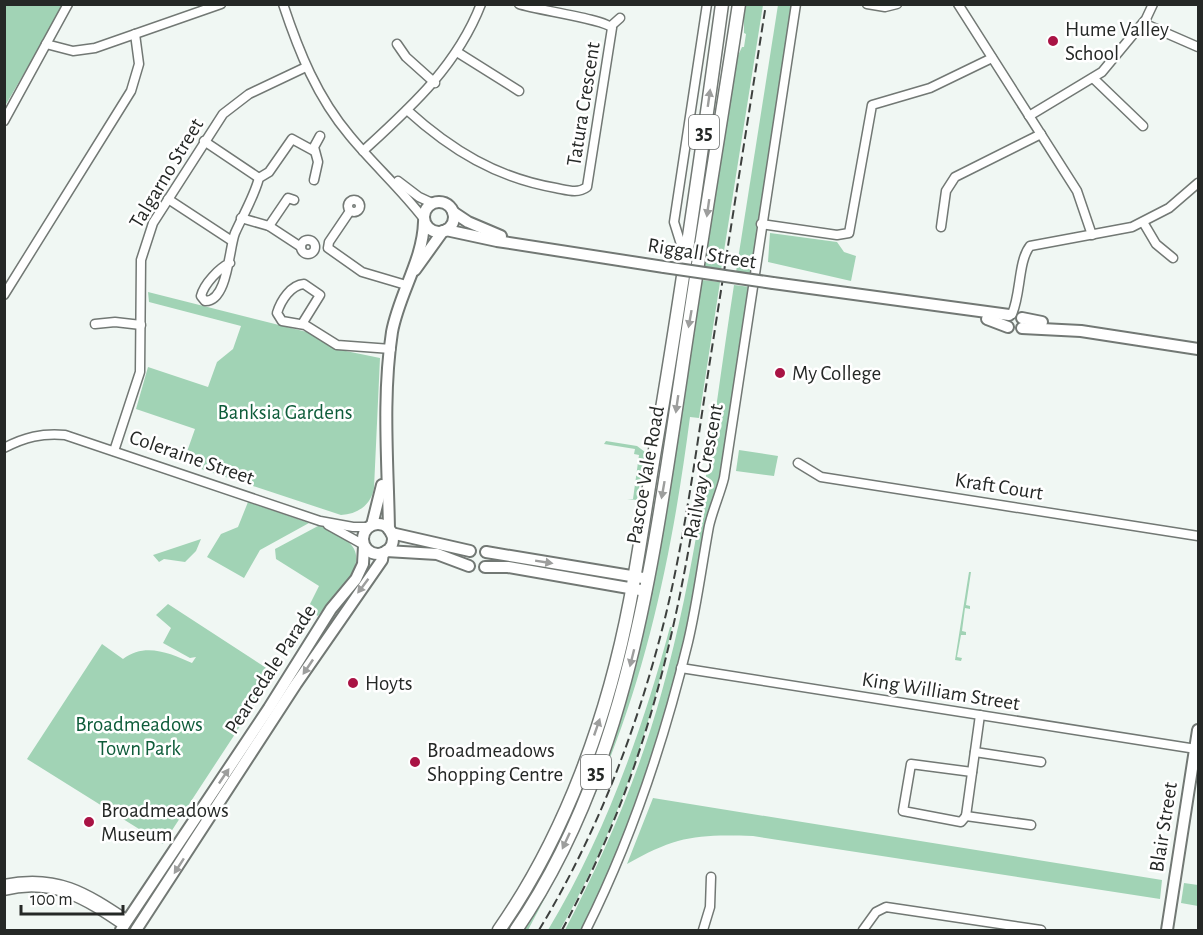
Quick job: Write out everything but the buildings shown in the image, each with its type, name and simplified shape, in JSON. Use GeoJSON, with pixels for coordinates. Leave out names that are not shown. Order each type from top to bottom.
{"type":"FeatureCollection","features":[{"type":"Feature","properties":{"kind":"main road","name":"Pascoe Vale Road"},"geometry":{"type":"LineString","coordinates":[[499,930],[543,859],[580,773],[611,682],[633,582],[656,445],[686,260],[722,4]]}},
{"type":"Feature","properties":{"kind":"main road","name":"Pascoe Vale Road"},"geometry":{"type":"LineString","coordinates":[[516,930],[555,863],[590,787],[624,688],[646,584],[673,432],[739,4]]}},
{"type":"Feature","properties":{"kind":"main road"},"geometry":{"type":"LineString","coordinates":[[694,204],[704,176],[711,127],[721,125]]}},
{"type":"Feature","properties":{"kind":"main road"},"geometry":{"type":"LineString","coordinates":[[656,445],[673,432]]}},
{"type":"Feature","properties":{"kind":"street"},"geometry":{"type":"LineString","coordinates":[[4,121],[68,4]]}},
{"type":"Feature","properties":{"kind":"street"},"geometry":{"type":"LineString","coordinates":[[46,44],[63,50],[85,50],[221,4]]}},
{"type":"Feature","properties":{"kind":"street"},"geometry":{"type":"LineString","coordinates":[[283,4],[306,67],[335,116],[363,151],[387,174],[430,229],[444,231]]}},
{"type":"Feature","properties":{"kind":"street"},"geometry":{"type":"LineString","coordinates":[[363,151],[435,82],[457,52],[481,4]]}},
{"type":"Feature","properties":{"kind":"street","name":"Tatura Crescent"},"geometry":{"type":"LineString","coordinates":[[408,110],[447,144],[488,168],[528,182],[575,191],[583,190],[588,186],[612,35],[611,26],[601,21],[546,12],[519,4]]}},
{"type":"Feature","properties":{"kind":"street","name":"Pascoe Vale Road"},"geometry":{"type":"LineString","coordinates":[[686,260],[674,222],[707,4]]}},
{"type":"Feature","properties":{"kind":"street","name":"Railway Crescent"},"geometry":{"type":"LineString","coordinates":[[586,930],[603,897],[637,810],[681,668],[710,525],[724,478],[796,4]]}},
{"type":"Feature","properties":{"kind":"street"},"geometry":{"type":"LineString","coordinates":[[867,4],[885,7],[897,4]]}},
{"type":"Feature","properties":{"kind":"street"},"geometry":{"type":"LineString","coordinates":[[958,4],[1077,191],[1092,235]]}},
{"type":"Feature","properties":{"kind":"street"},"geometry":{"type":"LineString","coordinates":[[1029,116],[1102,72],[1143,23],[1153,4]]}},
{"type":"Feature","properties":{"kind":"street"},"geometry":{"type":"LineString","coordinates":[[611,26],[620,18]]}},
{"type":"Feature","properties":{"kind":"street"},"geometry":{"type":"LineString","coordinates":[[1143,23],[1198,47]]}},
{"type":"Feature","properties":{"kind":"street"},"geometry":{"type":"LineString","coordinates":[[4,295],[131,91],[139,64],[135,34]]}},
{"type":"Feature","properties":{"kind":"street"},"geometry":{"type":"LineString","coordinates":[[396,44],[406,57],[435,82]]}},
{"type":"Feature","properties":{"kind":"street"},"geometry":{"type":"LineString","coordinates":[[457,52],[519,91]]}},
{"type":"Feature","properties":{"kind":"street"},"geometry":{"type":"LineString","coordinates":[[761,224],[837,235],[849,233],[872,105],[930,88],[992,58]]}},
{"type":"Feature","properties":{"kind":"street","name":"Talgarno Street"},"geometry":{"type":"LineString","coordinates":[[114,451],[140,372],[143,252],[149,232],[223,114],[240,99],[306,67]]}},
{"type":"Feature","properties":{"kind":"street"},"geometry":{"type":"LineString","coordinates":[[1093,78],[1143,126]]}},
{"type":"Feature","properties":{"kind":"street"},"geometry":{"type":"LineString","coordinates":[[940,227],[946,191],[955,177],[1041,134]]}},
{"type":"Feature","properties":{"kind":"street"},"geometry":{"type":"LineString","coordinates":[[314,151],[320,136]]}},
{"type":"Feature","properties":{"kind":"street"},"geometry":{"type":"LineString","coordinates":[[230,263],[232,241],[248,203],[257,189],[259,178],[269,172],[292,139],[314,151],[318,162],[314,180]]}},
{"type":"Feature","properties":{"kind":"street"},"geometry":{"type":"LineString","coordinates":[[204,141],[259,178]]}},
{"type":"Feature","properties":{"kind":"street"},"geometry":{"type":"LineString","coordinates":[[387,174],[419,197],[432,203],[442,202],[453,212],[452,224],[444,231],[407,283]]}},
{"type":"Feature","properties":{"kind":"street"},"geometry":{"type":"LineString","coordinates":[[1017,318],[1025,254],[1030,246],[1092,235],[1143,222],[1169,208],[1198,183]]}},
{"type":"Feature","properties":{"kind":"street"},"geometry":{"type":"LineString","coordinates":[[268,226],[288,198],[294,200]]}},
{"type":"Feature","properties":{"kind":"street"},"geometry":{"type":"LineString","coordinates":[[168,199],[232,241]]}},
{"type":"Feature","properties":{"kind":"street"},"geometry":{"type":"LineString","coordinates":[[248,203],[258,222]]}},
{"type":"Feature","properties":{"kind":"street"},"geometry":{"type":"LineString","coordinates":[[385,552],[392,543],[386,458],[391,349],[395,320],[423,240],[425,210],[432,203]]}},
{"type":"Feature","properties":{"kind":"street"},"geometry":{"type":"LineString","coordinates":[[350,211],[328,244],[331,251],[362,272],[407,283]]}},
{"type":"Feature","properties":{"kind":"street","name":"Riggall Street"},"geometry":{"type":"LineString","coordinates":[[453,212],[478,228],[523,244]]}},
{"type":"Feature","properties":{"kind":"street"},"geometry":{"type":"LineString","coordinates":[[241,218],[268,226],[301,247]]}},
{"type":"Feature","properties":{"kind":"street"},"geometry":{"type":"LineString","coordinates":[[1143,222],[1156,244],[1173,258]]}},
{"type":"Feature","properties":{"kind":"street","name":"Riggall Street"},"geometry":{"type":"LineString","coordinates":[[444,231],[773,284],[1017,318],[1198,350]]}},
{"type":"Feature","properties":{"kind":"street"},"geometry":{"type":"LineString","coordinates":[[302,324],[320,295],[304,284],[293,288],[278,313],[282,321],[302,324],[337,345],[391,349]]}},
{"type":"Feature","properties":{"kind":"street","name":"Riggall Street"},"geometry":{"type":"LineString","coordinates":[[875,299],[988,320],[1015,331],[1017,318]]}},
{"type":"Feature","properties":{"kind":"street"},"geometry":{"type":"LineString","coordinates":[[94,324],[115,322],[141,325]]}},
{"type":"Feature","properties":{"kind":"street","name":"Coleraine Street"},"geometry":{"type":"LineString","coordinates":[[4,448],[27,437],[65,435],[320,521],[346,526],[371,526]]}},
{"type":"Feature","properties":{"kind":"street"},"geometry":{"type":"LineString","coordinates":[[386,458],[371,526],[363,535],[364,546],[372,553],[437,554],[478,570],[485,567],[508,567],[646,584]]}},
{"type":"Feature","properties":{"kind":"street","name":"Kraft Court"},"geometry":{"type":"LineString","coordinates":[[798,463],[821,477],[1198,536]]}},
{"type":"Feature","properties":{"kind":"street","name":"Coleraine Street"},"geometry":{"type":"LineString","coordinates":[[320,521],[364,546]]}},
{"type":"Feature","properties":{"kind":"street"},"geometry":{"type":"LineString","coordinates":[[371,526],[381,525],[390,531],[470,551],[478,548],[486,552],[633,582]]}},
{"type":"Feature","properties":{"kind":"street","name":"Pearcedale Parade"},"geometry":{"type":"LineString","coordinates":[[125,925],[269,708],[331,609],[356,579],[363,564],[364,546]]}},
{"type":"Feature","properties":{"kind":"street"},"geometry":{"type":"LineString","coordinates":[[469,566],[466,560],[470,551]]}},
{"type":"Feature","properties":{"kind":"street","name":"Pearcedale Parade"},"geometry":{"type":"LineString","coordinates":[[136,930],[290,694],[382,560],[385,552]]}},
{"type":"Feature","properties":{"kind":"street"},"geometry":{"type":"LineString","coordinates":[[485,567],[489,558],[486,552]]}},
{"type":"Feature","properties":{"kind":"street","name":"King William Street"},"geometry":{"type":"LineString","coordinates":[[681,668],[1196,749]]}},
{"type":"Feature","properties":{"kind":"street"},"geometry":{"type":"LineString","coordinates":[[972,771],[911,764],[903,811],[961,822],[966,816],[980,715]]}},
{"type":"Feature","properties":{"kind":"street","name":"Blair Street"},"geometry":{"type":"LineString","coordinates":[[1167,930],[1198,730]]}},
{"type":"Feature","properties":{"kind":"street"},"geometry":{"type":"LineString","coordinates":[[975,752],[1041,762]]}},
{"type":"Feature","properties":{"kind":"street"},"geometry":{"type":"LineString","coordinates":[[966,816],[1031,825]]}},
{"type":"Feature","properties":{"kind":"street"},"geometry":{"type":"LineString","coordinates":[[703,930],[710,907],[711,877]]}},
{"type":"Feature","properties":{"kind":"street"},"geometry":{"type":"LineString","coordinates":[[4,884],[33,881],[66,885],[85,892],[125,925]]}},
{"type":"Feature","properties":{"kind":"street"},"geometry":{"type":"LineString","coordinates":[[4,891],[33,887],[64,891],[91,903],[136,930]]}},
{"type":"Feature","properties":{"kind":"street"},"geometry":{"type":"LineString","coordinates":[[862,930],[876,912],[886,907],[1041,930]]}},
{"type":"Feature","properties":{"kind":"green space"},"geometry":{"type":"Polygon","coordinates":[[[5,5],[64,5],[5,106],[5,5]]]}},
{"type":"Feature","properties":{"kind":"green space"},"geometry":{"type":"Polygon","coordinates":[[[744,5],[763,5],[721,270],[704,267],[735,62],[744,47],[746,34],[744,33],[744,5]]]}},
{"type":"Feature","properties":{"kind":"green space"},"geometry":{"type":"Polygon","coordinates":[[[778,5],[792,5],[752,275],[736,272],[778,5]]]}},
{"type":"Feature","properties":{"kind":"green space"},"geometry":{"type":"Polygon","coordinates":[[[770,233],[837,242],[844,252],[856,256],[851,281],[768,262],[770,233]]]}},
{"type":"Feature","properties":{"kind":"green space"},"geometry":{"type":"Polygon","coordinates":[[[702,280],[720,282],[699,418],[690,417],[669,547],[639,675],[610,758],[579,829],[616,732],[643,625],[664,517],[702,280]]]}},
{"type":"Feature","properties":{"kind":"green space"},"geometry":{"type":"Polygon","coordinates":[[[734,285],[750,287],[720,480],[681,653],[648,766],[606,876],[582,930],[565,930],[620,813],[643,753],[662,691],[696,540],[734,285]]]}},
{"type":"Feature","properties":{"kind":"green space","name":"Banksia Gardens"},"geometry":{"type":"Polygon","coordinates":[[[148,292],[315,334],[336,349],[380,358],[374,488],[367,504],[353,513],[341,515],[183,463],[195,429],[136,409],[148,367],[208,387],[217,362],[233,349],[241,326],[149,302],[148,292]]]}},
{"type":"Feature","properties":{"kind":"green space"},"geometry":{"type":"Polygon","coordinates":[[[606,441],[637,446],[645,452],[637,500],[627,499],[633,499],[639,455],[634,454],[635,449],[604,444],[606,441]]]}},
{"type":"Feature","properties":{"kind":"green space"},"geometry":{"type":"Polygon","coordinates":[[[739,450],[778,456],[774,476],[736,471],[739,450]]]}},
{"type":"Feature","properties":{"kind":"green space"},"geometry":{"type":"Polygon","coordinates":[[[248,502],[309,523],[260,550],[244,578],[207,557],[221,534],[238,527],[248,502]]]}},
{"type":"Feature","properties":{"kind":"green space"},"geometry":{"type":"Polygon","coordinates":[[[318,526],[343,538],[353,547],[356,556],[355,567],[350,577],[318,616],[307,610],[319,586],[276,559],[275,549],[318,526]]]}},
{"type":"Feature","properties":{"kind":"green space"},"geometry":{"type":"Polygon","coordinates":[[[201,539],[196,551],[185,562],[164,559],[159,562],[153,555],[201,539]]]}},
{"type":"Feature","properties":{"kind":"green space"},"geometry":{"type":"Polygon","coordinates":[[[969,572],[971,572],[966,605],[970,606],[970,609],[965,608],[962,631],[966,632],[966,635],[961,635],[957,657],[962,658],[961,661],[955,660],[969,572]]]}},
{"type":"Feature","properties":{"kind":"green space","name":"Broadmeadows Town Park"},"geometry":{"type":"Polygon","coordinates":[[[168,604],[277,675],[271,679],[163,844],[27,759],[102,644],[123,659],[131,654],[149,650],[166,653],[192,663],[196,657],[190,658],[163,643],[171,628],[156,615],[168,604]]]}},
{"type":"Feature","properties":{"kind":"green space"},"geometry":{"type":"Polygon","coordinates":[[[670,627],[672,627],[653,706],[613,821],[560,930],[548,930],[604,821],[647,706],[670,627]]]}},
{"type":"Feature","properties":{"kind":"green space"},"geometry":{"type":"Polygon","coordinates":[[[653,798],[1162,880],[1160,899],[753,836],[687,839],[659,848],[627,864],[653,798]]]}},
{"type":"Feature","properties":{"kind":"green space"},"geometry":{"type":"Polygon","coordinates":[[[574,839],[561,867],[528,930],[522,930],[574,839]]]}},
{"type":"Feature","properties":{"kind":"green space"},"geometry":{"type":"Polygon","coordinates":[[[1184,883],[1198,885],[1198,906],[1181,903],[1184,883]]]}},
{"type":"Feature","properties":{"kind":"railway"},"geometry":{"type":"LineString","coordinates":[[539,930],[580,855],[614,777],[630,737],[666,614],[692,481],[766,4]]}},
{"type":"Feature","properties":{"kind":"railway"},"geometry":{"type":"LineString","coordinates":[[562,930],[614,821],[651,712],[679,601],[700,482]]}},
{"type":"Feature","properties":{"kind":"place","name":"Hume Valley School"},"geometry":{"type":"Point","coordinates":[1053,41]}},
{"type":"Feature","properties":{"kind":"place","name":"My College"},"geometry":{"type":"Point","coordinates":[780,373]}},
{"type":"Feature","properties":{"kind":"place","name":"Hoyts"},"geometry":{"type":"Point","coordinates":[353,683]}},
{"type":"Feature","properties":{"kind":"place","name":"Broadmeadows Shopping Centre"},"geometry":{"type":"Point","coordinates":[415,762]}},
{"type":"Feature","properties":{"kind":"place","name":"Broadmeadows Museum"},"geometry":{"type":"Point","coordinates":[89,822]}}]}
